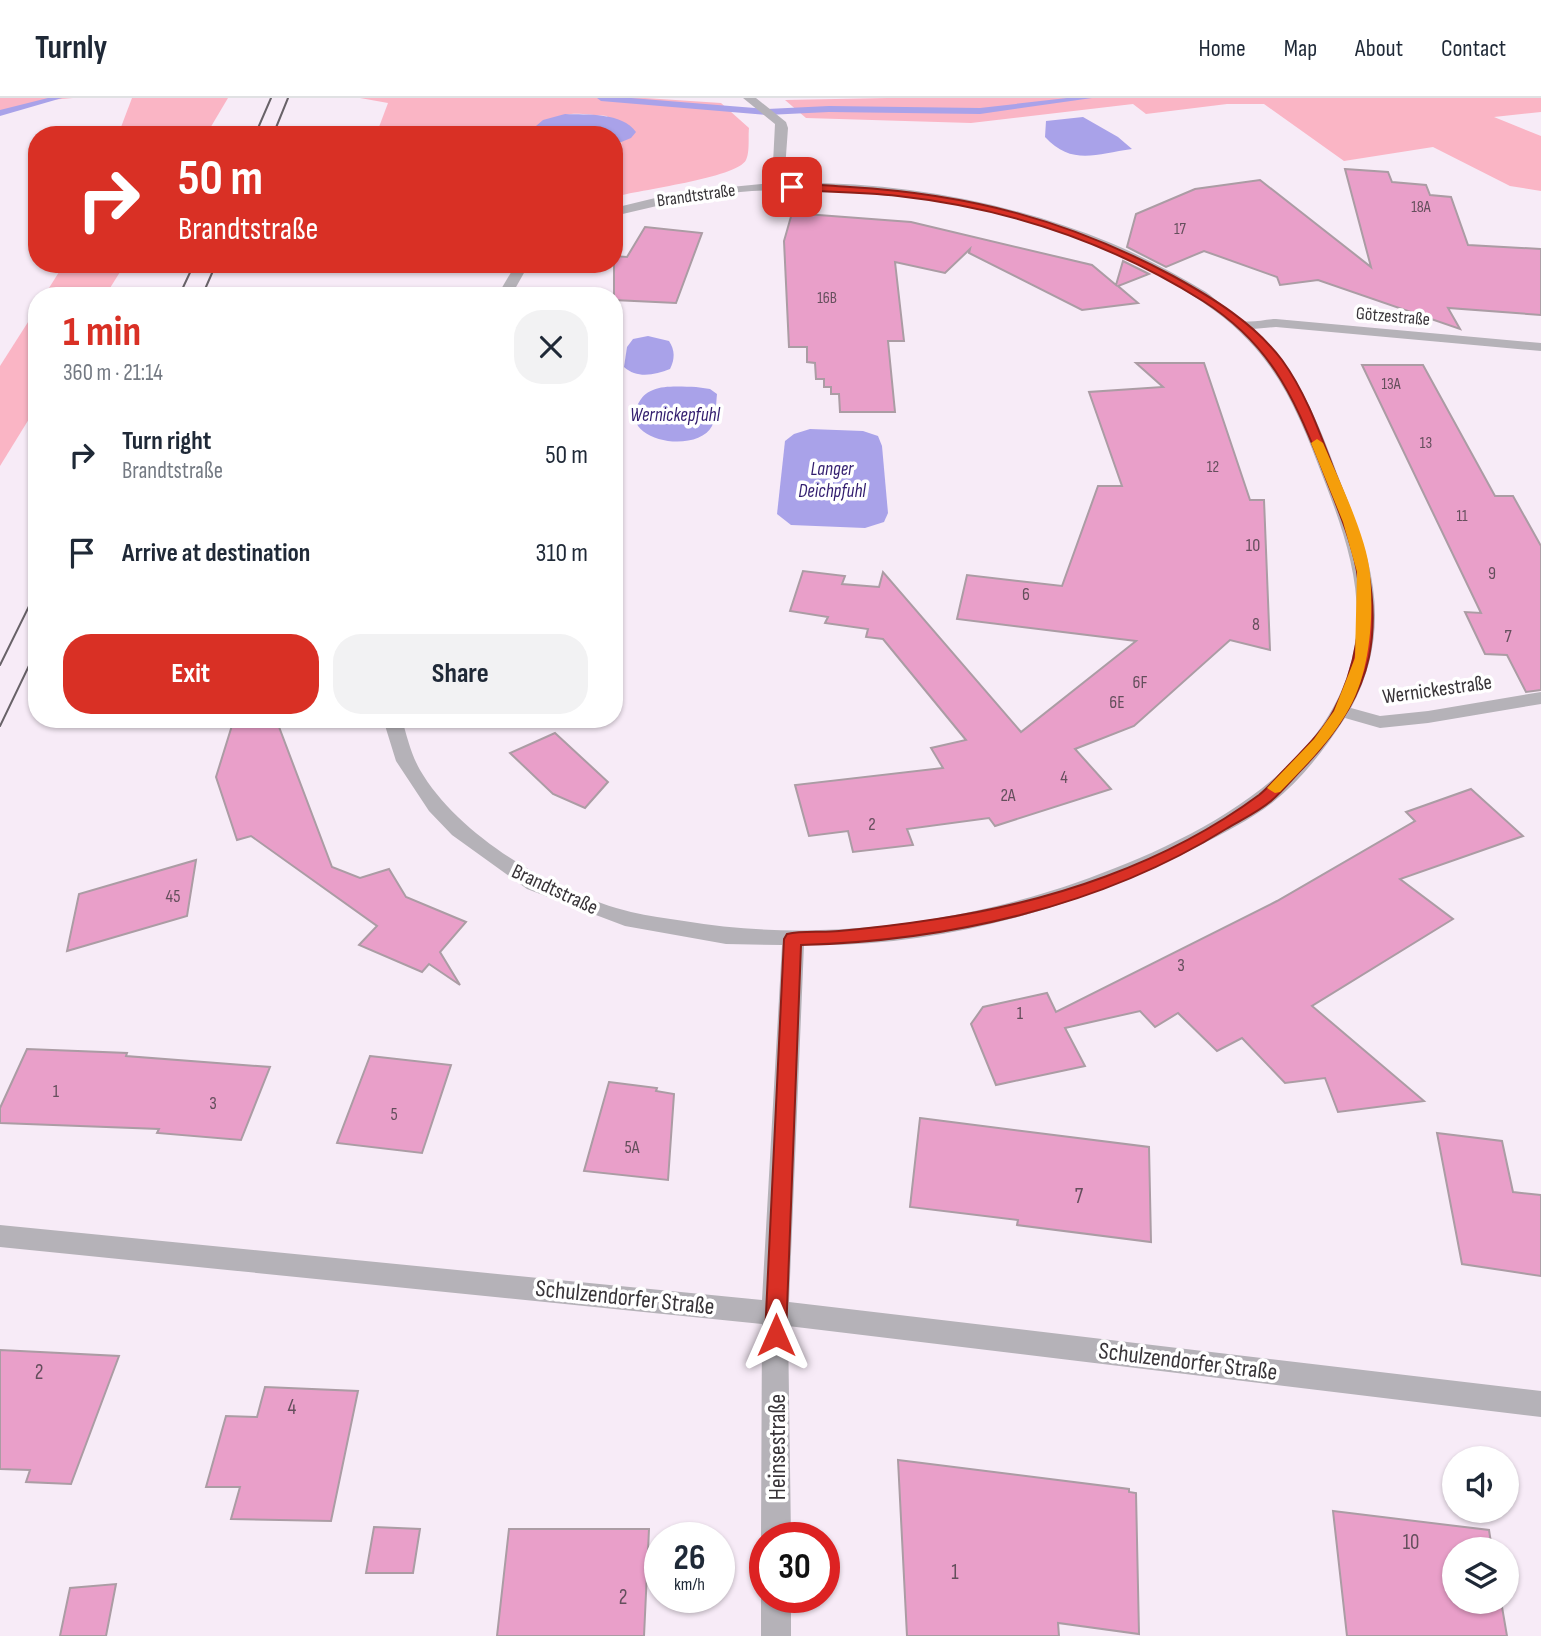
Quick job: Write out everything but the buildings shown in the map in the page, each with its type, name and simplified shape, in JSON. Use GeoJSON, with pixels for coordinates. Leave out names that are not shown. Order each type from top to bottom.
{"type":"FeatureCollection","features":[{"type":"Feature","properties":{"kind":"street"},"geometry":{"type":"LineString","coordinates":[[749,98],[779,122],[782,128],[778,187]]}},
{"type":"Feature","properties":{"kind":"street","name":"Brandtstraße"},"geometry":{"type":"LineString","coordinates":[[395,728],[403,757],[426,796],[483,852],[524,879],[572,902],[670,929],[725,936],[793,939],[837,937],[939,925],[1029,907],[1105,883],[1179,851],[1266,797],[1319,743],[1341,711],[1362,658],[1364,572],[1349,522],[1303,407],[1277,361],[1242,325],[1208,299],[1127,255],[1084,236],[1016,215],[958,202],[896,193],[778,187],[676,197],[623,210]]}},
{"type":"Feature","properties":{"kind":"street","name":"Götzestraße"},"geometry":{"type":"LineString","coordinates":[[1242,325],[1276,323],[1541,347]]}},
{"type":"Feature","properties":{"kind":"street","name":"Wernickestraße"},"geometry":{"type":"LineString","coordinates":[[1341,711],[1380,722],[1428,717],[1541,698]]}},
{"type":"Feature","properties":{"kind":"street"},"geometry":{"type":"LineString","coordinates":[[775,1313],[793,939]]}},
{"type":"Feature","properties":{"kind":"street","name":"Schulzendorfer Straße"},"geometry":{"type":"LineString","coordinates":[[0,1236],[775,1313],[1541,1404]]}},
{"type":"Feature","properties":{"kind":"street","name":"Heinsestraße"},"geometry":{"type":"LineString","coordinates":[[775,1313],[776,1522]]}},
{"type":"Feature","properties":{"kind":"street"},"geometry":{"type":"LineString","coordinates":[[776,1613],[776,1636]]}},
{"type":"Feature","properties":{"kind":"shaded area"},"geometry":{"type":"Polygon","coordinates":[[[0,98],[73,98],[50,100],[0,113],[0,98]]]}},
{"type":"Feature","properties":{"kind":"shaded area"},"geometry":{"type":"Polygon","coordinates":[[[132,98],[228,98],[211,126],[121,126],[132,98]]]}},
{"type":"Feature","properties":{"kind":"shaded area"},"geometry":{"type":"Polygon","coordinates":[[[360,98],[645,98],[721,103],[749,128],[748,153],[746,160],[739,166],[725,172],[623,195],[623,126],[612,126],[607,116],[569,114],[553,119],[543,126],[379,126],[388,103],[360,98]]]}},
{"type":"Feature","properties":{"kind":"shaded area"},"geometry":{"type":"Polygon","coordinates":[[[1541,98],[1541,112],[1494,117],[1541,136],[1541,191],[1510,186],[1433,147],[1344,161],[1264,104],[1227,104],[1146,114],[1133,104],[971,123],[806,118],[785,100],[1541,98]]]}},
{"type":"Feature","properties":{"kind":"shaded area"},"geometry":{"type":"Polygon","coordinates":[[[58,273],[119,273],[111,287],[50,287],[58,273]]]}},
{"type":"Feature","properties":{"kind":"shaded area"},"geometry":{"type":"Polygon","coordinates":[[[28,322],[28,421],[0,466],[0,366],[28,322]]]}},
{"type":"Feature","properties":{"kind":"water"},"geometry":{"type":"Polygon","coordinates":[[[565,114],[593,115],[622,121],[636,132],[623,141],[623,126],[536,126],[543,120],[565,114]]]}},
{"type":"Feature","properties":{"kind":"water"},"geometry":{"type":"Polygon","coordinates":[[[1083,117],[1118,137],[1132,149],[1096,155],[1075,155],[1055,146],[1045,137],[1046,121],[1083,117]]]}},
{"type":"Feature","properties":{"kind":"water"},"geometry":{"type":"Polygon","coordinates":[[[648,336],[669,341],[674,355],[670,369],[646,375],[629,371],[624,367],[627,347],[633,339],[648,336]]]}},
{"type":"Feature","properties":{"kind":"water","name":"Wernickepfuhl"},"geometry":{"type":"Polygon","coordinates":[[[663,387],[710,389],[717,394],[713,423],[704,435],[677,442],[649,435],[639,427],[635,417],[638,404],[646,394],[663,387]]]}},
{"type":"Feature","properties":{"kind":"water","name":"Langer Deichpfuhl"},"geometry":{"type":"Polygon","coordinates":[[[810,429],[863,431],[878,436],[882,446],[888,513],[884,522],[865,528],[791,525],[777,514],[785,441],[794,434],[810,429]]]}},
{"type":"Feature","properties":{"kind":"waterway"},"geometry":{"type":"LineString","coordinates":[[0,113],[58,98]]}},
{"type":"Feature","properties":{"kind":"waterway"},"geometry":{"type":"LineString","coordinates":[[601,98],[767,112],[829,109],[980,111],[1088,98]]}},
{"type":"Feature","properties":{"kind":"tram line"},"geometry":{"type":"LineString","coordinates":[[259,126],[271,98]]}},
{"type":"Feature","properties":{"kind":"tram line"},"geometry":{"type":"LineString","coordinates":[[277,126],[288,98]]}},
{"type":"Feature","properties":{"kind":"tram line"},"geometry":{"type":"LineString","coordinates":[[183,287],[190,273]]}},
{"type":"Feature","properties":{"kind":"tram line"},"geometry":{"type":"LineString","coordinates":[[206,287],[212,273]]}},
{"type":"Feature","properties":{"kind":"tram line"},"geometry":{"type":"LineString","coordinates":[[0,665],[28,608]]}},
{"type":"Feature","properties":{"kind":"tram line"},"geometry":{"type":"LineString","coordinates":[[0,726],[28,668]]}},
{"type":"Feature","properties":{"kind":"slow traffic"},"geometry":{"type":"LineString","coordinates":[[1275,788],[1319,743],[1341,711],[1362,658],[1364,572],[1349,522],[1317,443]]}},
{"type":"Feature","properties":{"kind":"route"},"geometry":{"type":"LineString","coordinates":[[776,1335],[777,1258],[793,939],[837,937],[939,925],[1029,907],[1105,883],[1179,851],[1266,797],[1319,743],[1341,711],[1362,658],[1365,615],[1364,572],[1349,522],[1303,407],[1277,361],[1242,325],[1208,299],[1167,275],[1084,236],[1016,215],[958,202],[896,193],[792,187]]}}]}
